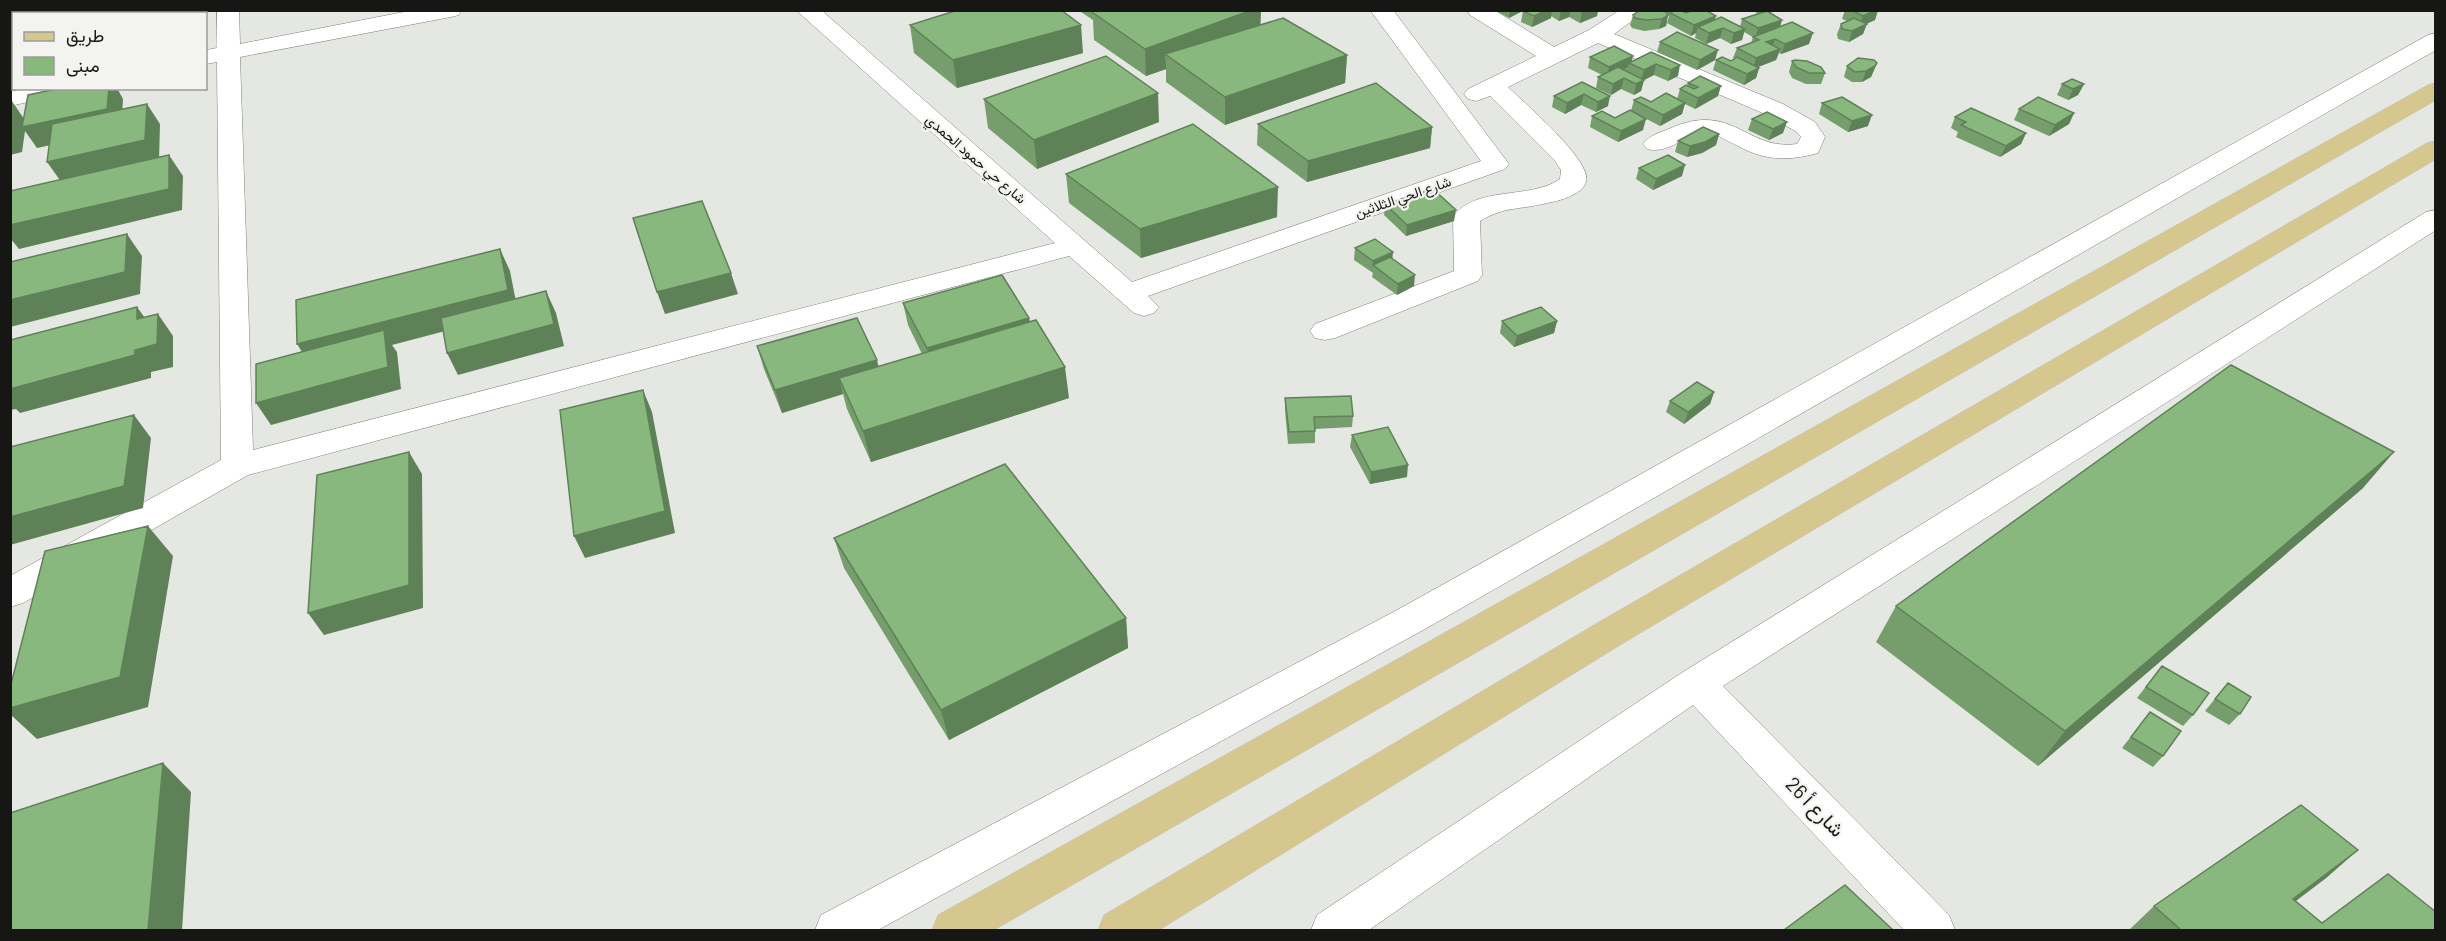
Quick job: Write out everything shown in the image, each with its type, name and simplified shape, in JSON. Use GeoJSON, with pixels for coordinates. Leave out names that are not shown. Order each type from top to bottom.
{"type":"FeatureCollection","features":[{"type":"Feature","properties":{"kind":"main road"},"geometry":{"type":"LineString","coordinates":[[954,930],[2436,90]]}},
{"type":"Feature","properties":{"kind":"main road"},"geometry":{"type":"LineString","coordinates":[[1120,930],[1607,635],[2436,148]]}},
{"type":"Feature","properties":{"kind":"street"},"geometry":{"type":"LineString","coordinates":[[228,10],[217,54],[237,466]]}},
{"type":"Feature","properties":{"kind":"street"},"geometry":{"type":"LineString","coordinates":[[217,54],[451,10]]}},
{"type":"Feature","properties":{"kind":"street","name":"شارع حي حمود الحمدي"},"geometry":{"type":"LineString","coordinates":[[807,10],[1137,301]]}},
{"type":"Feature","properties":{"kind":"street","name":"شارع الحي الثلاثين"},"geometry":{"type":"LineString","coordinates":[[1137,301],[1496,164],[1381,10]]}},
{"type":"Feature","properties":{"kind":"street"},"geometry":{"type":"LineString","coordinates":[[1478,10],[1553,57]]}},
{"type":"Feature","properties":{"kind":"street"},"geometry":{"type":"LineString","coordinates":[[1453,105],[1597,35],[1636,10]]}},
{"type":"Feature","properties":{"kind":"street"},"geometry":{"type":"LineString","coordinates":[[1597,35],[1774,109],[1806,127],[1813,136],[1809,148],[1793,153],[1774,153],[1758,148],[1720,128],[1708,126],[1696,128],[1656,144]]}},
{"type":"Feature","properties":{"kind":"street"},"geometry":{"type":"LineString","coordinates":[[837,930],[1412,619],[2436,40]]}},
{"type":"Feature","properties":{"kind":"street"},"geometry":{"type":"LineString","coordinates":[[1325,331],[1468,275],[1466,217],[1492,204],[1543,197],[1561,192],[1573,182],[1574,170],[1564,156],[1493,86]]}},
{"type":"Feature","properties":{"kind":"street"},"geometry":{"type":"LineString","coordinates":[[10,99],[52,90]]}},
{"type":"Feature","properties":{"kind":"street"},"geometry":{"type":"LineString","coordinates":[[1333,930],[1696,683],[2436,218]]}},
{"type":"Feature","properties":{"kind":"street"},"geometry":{"type":"LineString","coordinates":[[10,593],[237,466],[1075,246]]}},
{"type":"Feature","properties":{"kind":"street","name":"شارع أ 26"},"geometry":{"type":"LineString","coordinates":[[1696,683],[1933,930]]}},
{"type":"Feature","properties":{"kind":"building"},"geometry":{"type":"Polygon","coordinates":[[[43,10],[149,10],[149,12],[42,12],[43,10]]]}},
{"type":"Feature","properties":{"kind":"building"},"geometry":{"type":"Polygon","coordinates":[[[958,10],[1061,10],[1081,25],[953,60],[910,25],[958,10]]]}},
{"type":"Feature","properties":{"kind":"building"},"geometry":{"type":"Polygon","coordinates":[[[1097,10],[1252,10],[1145,49],[1092,12],[1097,10]]]}},
{"type":"Feature","properties":{"kind":"building"},"geometry":{"type":"Polygon","coordinates":[[[1524,10],[1547,10],[1534,16],[1524,10]]]}},
{"type":"Feature","properties":{"kind":"building"},"geometry":{"type":"Polygon","coordinates":[[[1658,10],[1668,15],[1662,19],[1646,20],[1635,18],[1633,15],[1639,11],[1658,10]]]}},
{"type":"Feature","properties":{"kind":"building"},"geometry":{"type":"Polygon","coordinates":[[[1675,10],[1686,13],[1693,10],[1705,10],[1716,16],[1694,25],[1670,13],[1675,10]]]}},
{"type":"Feature","properties":{"kind":"building"},"geometry":{"type":"Polygon","coordinates":[[[1851,10],[1876,10],[1863,16],[1851,10]]]}},
{"type":"Feature","properties":{"kind":"building"},"geometry":{"type":"Polygon","coordinates":[[[1767,11],[1782,20],[1758,28],[1742,19],[1767,11]]]}},
{"type":"Feature","properties":{"kind":"building"},"geometry":{"type":"Polygon","coordinates":[[[1721,17],[1745,29],[1734,33],[1723,28],[1709,33],[1698,27],[1721,17]]]}},
{"type":"Feature","properties":{"kind":"building"},"geometry":{"type":"Polygon","coordinates":[[[1283,18],[1347,55],[1225,97],[1165,54],[1283,18]]]}},
{"type":"Feature","properties":{"kind":"building"},"geometry":{"type":"Polygon","coordinates":[[[1854,18],[1867,24],[1852,31],[1842,29],[1841,24],[1854,18]]]}},
{"type":"Feature","properties":{"kind":"building"},"geometry":{"type":"Polygon","coordinates":[[[1792,22],[1813,33],[1785,44],[1775,39],[1766,42],[1780,49],[1756,58],[1737,48],[1759,40],[1753,37],[1792,22]]]}},
{"type":"Feature","properties":{"kind":"building"},"geometry":{"type":"Polygon","coordinates":[[[1677,32],[1718,50],[1700,60],[1660,42],[1677,32]]]}},
{"type":"Feature","properties":{"kind":"building"},"geometry":{"type":"Polygon","coordinates":[[[1614,46],[1633,56],[1609,67],[1590,57],[1614,46]]]}},
{"type":"Feature","properties":{"kind":"building"},"geometry":{"type":"Polygon","coordinates":[[[1651,52],[1680,65],[1671,70],[1656,64],[1644,70],[1629,63],[1651,52]]]}},
{"type":"Feature","properties":{"kind":"building"},"geometry":{"type":"Polygon","coordinates":[[[1106,56],[1158,93],[1034,140],[984,99],[1106,56]]]}},
{"type":"Feature","properties":{"kind":"building"},"geometry":{"type":"Polygon","coordinates":[[[1722,57],[1731,61],[1737,57],[1759,68],[1747,74],[1716,60],[1722,57]]]}},
{"type":"Feature","properties":{"kind":"building"},"geometry":{"type":"Polygon","coordinates":[[[1858,58],[1874,60],[1877,63],[1866,71],[1855,72],[1847,66],[1858,58]]]}},
{"type":"Feature","properties":{"kind":"building"},"geometry":{"type":"Polygon","coordinates":[[[1792,61],[1807,61],[1821,67],[1825,73],[1809,73],[1796,67],[1792,61]]]}},
{"type":"Feature","properties":{"kind":"building"},"geometry":{"type":"Polygon","coordinates":[[[1618,67],[1644,80],[1636,84],[1624,78],[1613,84],[1598,77],[1618,67]]]}},
{"type":"Feature","properties":{"kind":"building"},"geometry":{"type":"Polygon","coordinates":[[[1700,76],[1721,86],[1698,98],[1680,89],[1686,85],[1694,89],[1698,87],[1688,83],[1700,76]]]}},
{"type":"Feature","properties":{"kind":"building"},"geometry":{"type":"Polygon","coordinates":[[[2072,79],[2084,84],[2073,89],[2062,84],[2072,79]]]}},
{"type":"Feature","properties":{"kind":"building"},"geometry":{"type":"Polygon","coordinates":[[[1582,82],[1610,96],[1598,102],[1584,94],[1567,103],[1554,96],[1582,82]]]}},
{"type":"Feature","properties":{"kind":"building"},"geometry":{"type":"Polygon","coordinates":[[[1376,83],[1432,127],[1308,161],[1258,124],[1376,83]]]}},
{"type":"Feature","properties":{"kind":"building"},"geometry":{"type":"Polygon","coordinates":[[[52,90],[109,90],[107,109],[22,127],[28,95],[52,90]]]}},
{"type":"Feature","properties":{"kind":"building"},"geometry":{"type":"Polygon","coordinates":[[[1666,93],[1685,103],[1663,115],[1634,100],[1641,97],[1651,102],[1666,93]]]}},
{"type":"Feature","properties":{"kind":"building"},"geometry":{"type":"Polygon","coordinates":[[[1842,97],[1872,115],[1852,121],[1822,103],[1842,97]]]}},
{"type":"Feature","properties":{"kind":"building"},"geometry":{"type":"Polygon","coordinates":[[[2038,97],[2074,113],[2055,125],[2019,109],[2038,97]]]}},
{"type":"Feature","properties":{"kind":"building"},"geometry":{"type":"Polygon","coordinates":[[[147,104],[145,140],[47,162],[52,124],[147,104]]]}},
{"type":"Feature","properties":{"kind":"building"},"geometry":{"type":"Polygon","coordinates":[[[1971,108],[2026,133],[2006,146],[1961,125],[1966,122],[1955,117],[1971,108]]]}},
{"type":"Feature","properties":{"kind":"building"},"geometry":{"type":"Polygon","coordinates":[[[1630,110],[1646,119],[1621,131],[1592,116],[1602,111],[1615,118],[1630,110]]]}},
{"type":"Feature","properties":{"kind":"building"},"geometry":{"type":"Polygon","coordinates":[[[1767,112],[1787,122],[1773,129],[1752,119],[1767,112]]]}},
{"type":"Feature","properties":{"kind":"building"},"geometry":{"type":"Polygon","coordinates":[[[1193,124],[1278,187],[1140,229],[1066,174],[1193,124]]]}},
{"type":"Feature","properties":{"kind":"building"},"geometry":{"type":"Polygon","coordinates":[[[1703,127],[1719,134],[1705,142],[1690,146],[1678,141],[1703,127]]]}},
{"type":"Feature","properties":{"kind":"building"},"geometry":{"type":"Polygon","coordinates":[[[169,155],[169,189],[10,225],[10,191],[169,155]]]}},
{"type":"Feature","properties":{"kind":"building"},"geometry":{"type":"Polygon","coordinates":[[[1668,155],[1685,165],[1656,179],[1639,168],[1668,155]]]}},
{"type":"Feature","properties":{"kind":"building"},"geometry":{"type":"Polygon","coordinates":[[[1433,189],[1456,210],[1407,225],[1385,204],[1433,189]]]}},
{"type":"Feature","properties":{"kind":"building"},"geometry":{"type":"Polygon","coordinates":[[[702,201],[731,273],[657,292],[633,218],[702,201]]]}},
{"type":"Feature","properties":{"kind":"building"},"geometry":{"type":"Polygon","coordinates":[[[127,234],[125,272],[10,300],[10,262],[127,234]]]}},
{"type":"Feature","properties":{"kind":"building"},"geometry":{"type":"Polygon","coordinates":[[[1375,239],[1393,252],[1373,261],[1355,248],[1375,239]]]}},
{"type":"Feature","properties":{"kind":"building"},"geometry":{"type":"Polygon","coordinates":[[[500,249],[508,290],[297,344],[296,300],[500,249]]]}},
{"type":"Feature","properties":{"kind":"building"},"geometry":{"type":"Polygon","coordinates":[[[1390,257],[1415,275],[1398,284],[1373,265],[1390,257]]]}},
{"type":"Feature","properties":{"kind":"building"},"geometry":{"type":"Polygon","coordinates":[[[1002,275],[1029,318],[927,348],[903,303],[1002,275]]]}},
{"type":"Feature","properties":{"kind":"building"},"geometry":{"type":"Polygon","coordinates":[[[546,291],[554,324],[447,353],[441,318],[546,291]]]}},
{"type":"Feature","properties":{"kind":"building"},"geometry":{"type":"Polygon","coordinates":[[[137,307],[137,319],[158,314],[157,344],[135,350],[135,355],[10,389],[10,340],[137,307]]]}},
{"type":"Feature","properties":{"kind":"building"},"geometry":{"type":"Polygon","coordinates":[[[1541,307],[1557,321],[1517,336],[1502,321],[1541,307]]]}},
{"type":"Feature","properties":{"kind":"building"},"geometry":{"type":"Polygon","coordinates":[[[857,318],[877,360],[775,390],[757,346],[857,318]]]}},
{"type":"Feature","properties":{"kind":"building"},"geometry":{"type":"Polygon","coordinates":[[[1036,320],[1065,367],[863,431],[839,378],[1036,320]]]}},
{"type":"Feature","properties":{"kind":"building"},"geometry":{"type":"Polygon","coordinates":[[[384,330],[388,367],[256,403],[256,364],[384,330]]]}},
{"type":"Feature","properties":{"kind":"building"},"geometry":{"type":"Polygon","coordinates":[[[2231,365],[2394,452],[2065,731],[1896,606],[2231,365]]]}},
{"type":"Feature","properties":{"kind":"building"},"geometry":{"type":"Polygon","coordinates":[[[1697,382],[1714,392],[1688,412],[1670,401],[1697,382]]]}},
{"type":"Feature","properties":{"kind":"building"},"geometry":{"type":"Polygon","coordinates":[[[643,390],[665,511],[574,536],[560,410],[643,390]]]}},
{"type":"Feature","properties":{"kind":"building"},"geometry":{"type":"Polygon","coordinates":[[[1351,396],[1353,416],[1314,417],[1315,431],[1289,432],[1285,398],[1351,396]]]}},
{"type":"Feature","properties":{"kind":"building"},"geometry":{"type":"Polygon","coordinates":[[[134,415],[124,486],[10,517],[10,447],[134,415]]]}},
{"type":"Feature","properties":{"kind":"building"},"geometry":{"type":"Polygon","coordinates":[[[1388,427],[1408,465],[1371,472],[1352,435],[1388,427]]]}},
{"type":"Feature","properties":{"kind":"building"},"geometry":{"type":"Polygon","coordinates":[[[409,452],[409,585],[308,613],[317,475],[409,452]]]}},
{"type":"Feature","properties":{"kind":"building"},"geometry":{"type":"Polygon","coordinates":[[[1005,464],[1126,618],[941,710],[834,538],[1005,464]]]}},
{"type":"Feature","properties":{"kind":"building"},"geometry":{"type":"Polygon","coordinates":[[[148,526],[120,677],[10,708],[10,688],[45,551],[148,526]]]}},
{"type":"Feature","properties":{"kind":"building"},"geometry":{"type":"Polygon","coordinates":[[[2162,666],[2209,693],[2193,715],[2146,687],[2162,666]]]}},
{"type":"Feature","properties":{"kind":"building"},"geometry":{"type":"Polygon","coordinates":[[[2228,683],[2251,697],[2240,714],[2215,699],[2228,683]]]}},
{"type":"Feature","properties":{"kind":"building"},"geometry":{"type":"Polygon","coordinates":[[[2150,712],[2181,731],[2163,756],[2131,737],[2150,712]]]}},
{"type":"Feature","properties":{"kind":"building"},"geometry":{"type":"Polygon","coordinates":[[[163,763],[148,930],[10,930],[10,813],[163,763]]]}},
{"type":"Feature","properties":{"kind":"building"},"geometry":{"type":"Polygon","coordinates":[[[2301,805],[2358,850],[2293,899],[2322,923],[2388,874],[2436,912],[2436,930],[2181,930],[2154,906],[2301,805]]]}},
{"type":"Feature","properties":{"kind":"building"},"geometry":{"type":"Polygon","coordinates":[[[1845,885],[1893,930],[1784,930],[1845,885]]]}}]}
